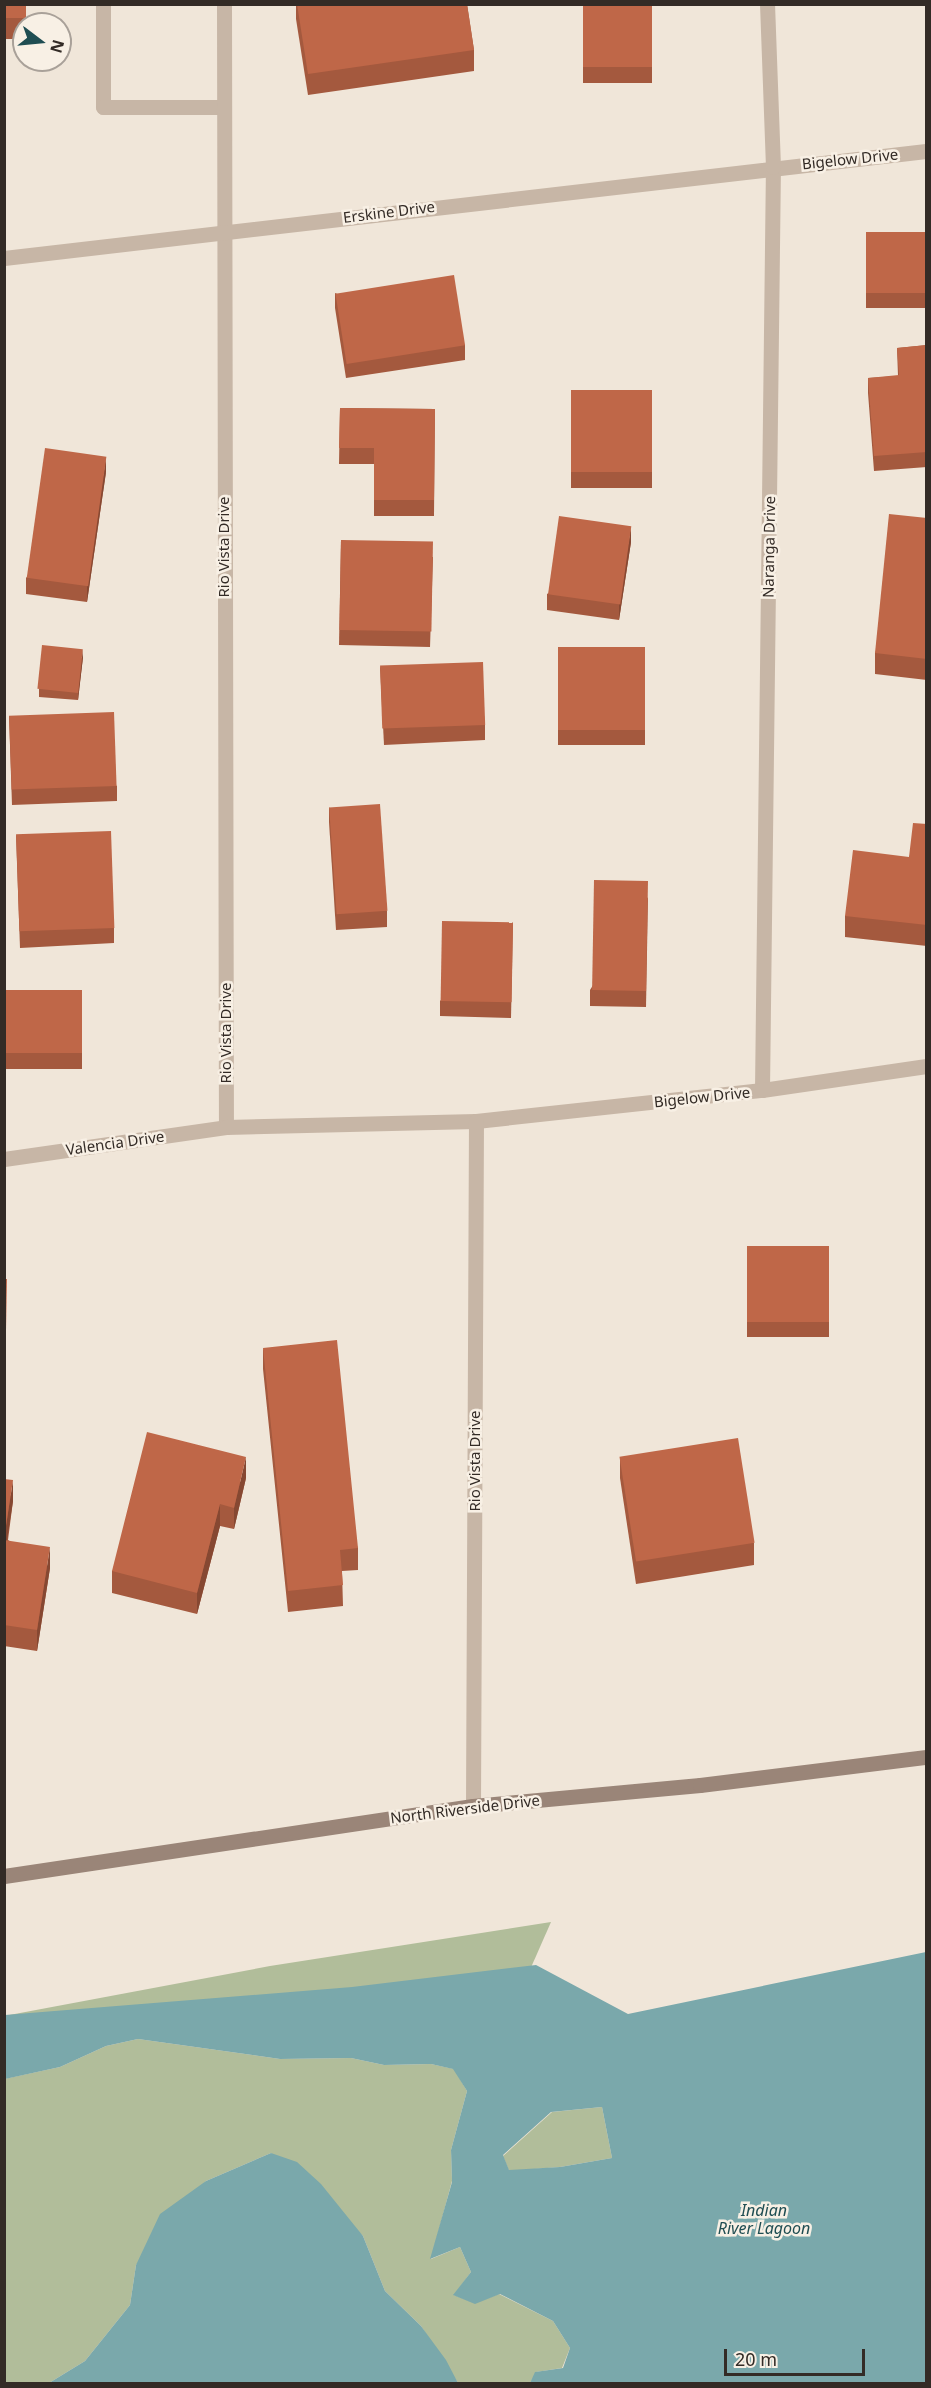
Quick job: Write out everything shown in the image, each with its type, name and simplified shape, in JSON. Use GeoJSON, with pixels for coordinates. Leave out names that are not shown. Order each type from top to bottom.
{"type":"FeatureCollection","features":[{"type":"Feature","properties":{"kind":"street"},"geometry":{"type":"LineString","coordinates":[[103,4],[103,107],[224,106]]}},
{"type":"Feature","properties":{"kind":"street","name":"Rio Vista Drive"},"geometry":{"type":"LineString","coordinates":[[224,4],[226,1127]]}},
{"type":"Feature","properties":{"kind":"street","name":"Naranga Drive"},"geometry":{"type":"LineString","coordinates":[[762,1090],[773,166],[767,4]]}},
{"type":"Feature","properties":{"kind":"street","name":"Bigelow Drive"},"geometry":{"type":"LineString","coordinates":[[773,166],[927,151]]}},
{"type":"Feature","properties":{"kind":"street","name":"Erskine Drive"},"geometry":{"type":"LineString","coordinates":[[4,258],[773,166]]}},
{"type":"Feature","properties":{"kind":"street","name":"Bigelow Drive"},"geometry":{"type":"LineString","coordinates":[[476,1121],[762,1090],[927,1066]]}},
{"type":"Feature","properties":{"kind":"street"},"geometry":{"type":"LineString","coordinates":[[226,1127],[476,1121]]}},
{"type":"Feature","properties":{"kind":"street","name":"Rio Vista Drive"},"geometry":{"type":"LineString","coordinates":[[473,1806],[476,1121]]}},
{"type":"Feature","properties":{"kind":"street","name":"Valencia Drive"},"geometry":{"type":"LineString","coordinates":[[4,1158],[226,1127]]}},
{"type":"Feature","properties":{"kind":"street","name":"North Riverside Drive"},"geometry":{"type":"LineString","coordinates":[[4,1876],[473,1806],[700,1785],[927,1757]]}},
{"type":"Feature","properties":{"kind":"green space"},"geometry":{"type":"Polygon","coordinates":[[[551,1922],[529,1972],[445,1988],[4,2016],[270,1966],[551,1922]]]}},
{"type":"Feature","properties":{"kind":"green space"},"geometry":{"type":"Polygon","coordinates":[[[138,2039],[280,2059],[351,2058],[384,2065],[431,2064],[454,2069],[467,2091],[451,2150],[452,2181],[431,2259],[460,2247],[471,2272],[454,2295],[475,2303],[499,2294],[553,2321],[570,2348],[562,2368],[536,2372],[530,2383],[458,2383],[421,2326],[385,2291],[363,2236],[271,2153],[206,2181],[136,2265],[130,2305],[85,2361],[49,2383],[5,2383],[4,2079],[60,2067],[106,2046],[138,2039]]]}},
{"type":"Feature","properties":{"kind":"green space"},"geometry":{"type":"Polygon","coordinates":[[[602,2107],[612,2158],[560,2167],[509,2171],[503,2156],[552,2112],[602,2107]]]}},
{"type":"Feature","properties":{"kind":"water","name":"Indian River Lagoon"},"geometry":{"type":"Polygon","coordinates":[[[926,1952],[926,2383],[530,2383],[535,2372],[563,2368],[570,2348],[553,2321],[500,2294],[475,2304],[453,2295],[471,2272],[460,2247],[430,2259],[452,2182],[451,2150],[467,2091],[453,2069],[431,2064],[384,2065],[351,2058],[280,2059],[138,2039],[106,2046],[60,2067],[5,2079],[5,2015],[352,1987],[536,1965],[628,2014],[926,1952]],[[602,2107],[551,2112],[503,2155],[509,2170],[560,2167],[612,2158],[602,2107]]]}},
{"type":"Feature","properties":{"kind":"water"},"geometry":{"type":"Polygon","coordinates":[[[271,2153],[297,2162],[321,2184],[363,2236],[385,2291],[421,2326],[446,2360],[458,2383],[49,2383],[85,2361],[130,2305],[136,2265],[160,2214],[206,2181],[271,2153]]]}},
{"type":"Feature","properties":{"kind":"building"},"geometry":{"type":"Polygon","coordinates":[[[4,4],[26,4],[26,12],[12,12],[12,18],[4,18],[4,4]]]}},
{"type":"Feature","properties":{"kind":"building"},"geometry":{"type":"Polygon","coordinates":[[[297,4],[467,4],[474,50],[308,74],[297,4]]]}},
{"type":"Feature","properties":{"kind":"building"},"geometry":{"type":"Polygon","coordinates":[[[583,4],[652,4],[652,67],[583,67],[583,4]]]}},
{"type":"Feature","properties":{"kind":"building"},"geometry":{"type":"Polygon","coordinates":[[[866,232],[926,232],[926,293],[866,293],[866,232]]]}},
{"type":"Feature","properties":{"kind":"building"},"geometry":{"type":"Polygon","coordinates":[[[454,275],[465,345],[347,364],[335,294],[454,275]]]}},
{"type":"Feature","properties":{"kind":"building"},"geometry":{"type":"Polygon","coordinates":[[[927,345],[927,452],[874,456],[868,378],[899,375],[897,348],[927,345]]]}},
{"type":"Feature","properties":{"kind":"building"},"geometry":{"type":"Polygon","coordinates":[[[571,390],[652,390],[652,472],[571,472],[571,390]]]}},
{"type":"Feature","properties":{"kind":"building"},"geometry":{"type":"Polygon","coordinates":[[[340,408],[435,409],[434,500],[374,500],[374,448],[339,448],[340,408]]]}},
{"type":"Feature","properties":{"kind":"building"},"geometry":{"type":"Polygon","coordinates":[[[45,448],[106,457],[88,586],[27,578],[45,448]]]}},
{"type":"Feature","properties":{"kind":"building"},"geometry":{"type":"Polygon","coordinates":[[[889,514],[927,518],[927,659],[875,653],[889,514]]]}},
{"type":"Feature","properties":{"kind":"building"},"geometry":{"type":"Polygon","coordinates":[[[559,516],[631,526],[620,604],[548,594],[559,516]]]}},
{"type":"Feature","properties":{"kind":"building"},"geometry":{"type":"Polygon","coordinates":[[[341,540],[433,542],[431,632],[339,630],[341,540]]]}},
{"type":"Feature","properties":{"kind":"building"},"geometry":{"type":"Polygon","coordinates":[[[42,645],[83,649],[78,693],[37,689],[42,645]]]}},
{"type":"Feature","properties":{"kind":"building"},"geometry":{"type":"Polygon","coordinates":[[[558,647],[645,647],[645,730],[558,730],[558,647]]]}},
{"type":"Feature","properties":{"kind":"building"},"geometry":{"type":"Polygon","coordinates":[[[483,662],[485,725],[382,729],[380,666],[483,662]]]}},
{"type":"Feature","properties":{"kind":"building"},"geometry":{"type":"Polygon","coordinates":[[[114,712],[117,786],[12,790],[9,716],[114,712]]]}},
{"type":"Feature","properties":{"kind":"building"},"geometry":{"type":"Polygon","coordinates":[[[380,804],[387,911],[337,914],[329,808],[380,804]]]}},
{"type":"Feature","properties":{"kind":"building"},"geometry":{"type":"Polygon","coordinates":[[[913,823],[927,824],[927,925],[845,916],[853,850],[909,857],[913,823]]]}},
{"type":"Feature","properties":{"kind":"building"},"geometry":{"type":"Polygon","coordinates":[[[111,831],[114,928],[19,931],[16,834],[111,831]]]}},
{"type":"Feature","properties":{"kind":"building"},"geometry":{"type":"Polygon","coordinates":[[[594,880],[648,881],[646,991],[592,990],[594,880]]]}},
{"type":"Feature","properties":{"kind":"building"},"geometry":{"type":"Polygon","coordinates":[[[442,921],[513,922],[512,1002],[441,1001],[442,921]]]}},
{"type":"Feature","properties":{"kind":"building"},"geometry":{"type":"Polygon","coordinates":[[[4,990],[82,990],[82,1053],[4,1053],[4,990]]]}},
{"type":"Feature","properties":{"kind":"building"},"geometry":{"type":"Polygon","coordinates":[[[747,1246],[829,1246],[829,1322],[747,1322],[747,1246]]]}},
{"type":"Feature","properties":{"kind":"building"},"geometry":{"type":"Polygon","coordinates":[[[4,1279],[7,1279],[5,1382],[4,1382],[4,1279]]]}},
{"type":"Feature","properties":{"kind":"building"},"geometry":{"type":"Polygon","coordinates":[[[337,1340],[358,1548],[340,1550],[343,1585],[288,1591],[263,1348],[337,1340]]]}},
{"type":"Feature","properties":{"kind":"building"},"geometry":{"type":"Polygon","coordinates":[[[147,1432],[246,1457],[234,1508],[220,1504],[197,1593],[112,1571],[147,1432]]]}},
{"type":"Feature","properties":{"kind":"building"},"geometry":{"type":"Polygon","coordinates":[[[738,1438],[755,1543],[636,1561],[619,1457],[738,1438]]]}},
{"type":"Feature","properties":{"kind":"building"},"geometry":{"type":"Polygon","coordinates":[[[4,1479],[13,1480],[4,1539],[4,1479]]]}},
{"type":"Feature","properties":{"kind":"building"},"geometry":{"type":"Polygon","coordinates":[[[4,1540],[50,1547],[37,1630],[4,1625],[4,1540]]]}}]}
